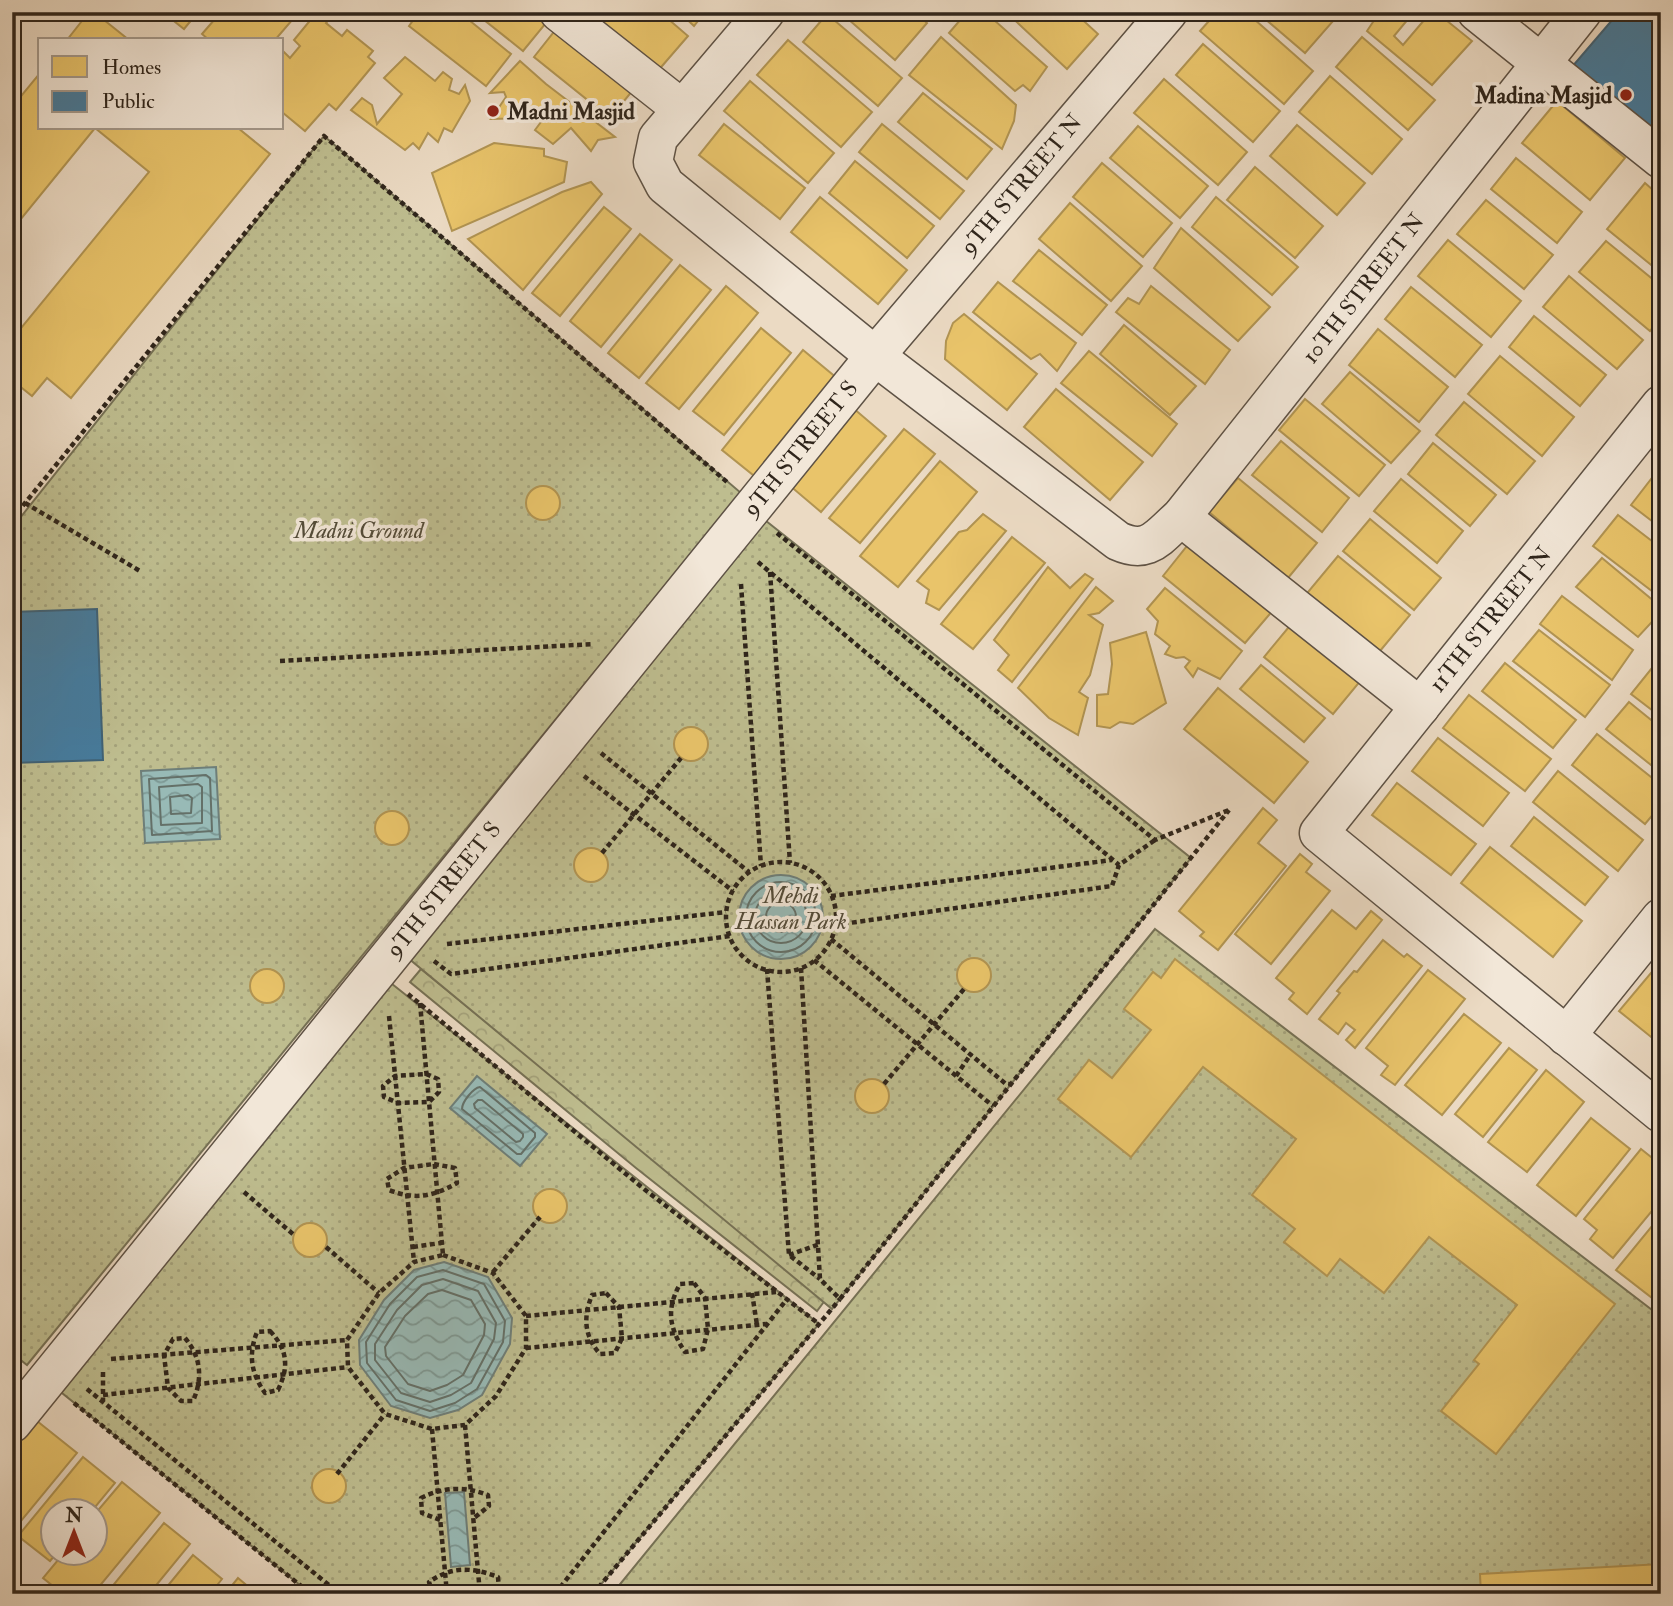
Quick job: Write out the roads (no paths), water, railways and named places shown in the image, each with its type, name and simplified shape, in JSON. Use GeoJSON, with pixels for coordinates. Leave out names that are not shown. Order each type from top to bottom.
{"type":"FeatureCollection","features":[{"type":"Feature","properties":{"kind":"street"},"geometry":{"type":"LineString","coordinates":[[559,12],[682,109]]}},
{"type":"Feature","properties":{"kind":"street"},"geometry":{"type":"LineString","coordinates":[[765,12],[658,138],[653,162],[665,185],[875,356]]}},
{"type":"Feature","properties":{"kind":"street","name":"9TH STREET N"},"geometry":{"type":"LineString","coordinates":[[875,356],[1168,12]]}},
{"type":"Feature","properties":{"kind":"street"},"geometry":{"type":"LineString","coordinates":[[1477,12],[1661,159]]}},
{"type":"Feature","properties":{"kind":"street","name":"10TH STREET N"},"geometry":{"type":"LineString","coordinates":[[875,356],[1118,541],[1132,548],[1149,545],[1181,517],[1582,12]]}},
{"type":"Feature","properties":{"kind":"street","name":"9TH STREET S"},"geometry":{"type":"LineString","coordinates":[[12,1423],[64,1383],[633,655],[875,356]]}},
{"type":"Feature","properties":{"kind":"street","name":"11TH STREET N"},"geometry":{"type":"LineString","coordinates":[[1566,1036],[1319,833],[1661,405]]}},
{"type":"Feature","properties":{"kind":"street"},"geometry":{"type":"LineString","coordinates":[[1181,517],[1420,707]]}},
{"type":"Feature","properties":{"kind":"street"},"geometry":{"type":"LineString","coordinates":[[1661,918],[1566,1036],[1661,1113]]}},
{"type":"Feature","properties":{"kind":"water"},"geometry":{"type":"Polygon","coordinates":[[[216,767],[220,839],[145,843],[141,771],[216,767]]]}},
{"type":"Feature","properties":{"kind":"water"},"geometry":{"type":"Polygon","coordinates":[[[781,875],[804,882],[816,894],[823,917],[816,940],[804,952],[781,959],[758,952],[746,940],[739,917],[746,894],[758,882],[781,875]]]}},
{"type":"Feature","properties":{"kind":"water"},"geometry":{"type":"Polygon","coordinates":[[[477,1076],[547,1134],[520,1166],[450,1108],[477,1076]]]}},
{"type":"Feature","properties":{"kind":"water"},"geometry":{"type":"Polygon","coordinates":[[[444,1262],[488,1277],[512,1318],[510,1344],[482,1395],[458,1410],[430,1418],[391,1406],[360,1365],[359,1340],[384,1300],[414,1270],[444,1262]]]}},
{"type":"Feature","properties":{"kind":"water"},"geometry":{"type":"Polygon","coordinates":[[[464,1492],[470,1565],[451,1567],[445,1493],[464,1492]]]}},
{"type":"Feature","properties":{"kind":"place","name":"Madina Masjid"},"geometry":{"type":"Point","coordinates":[1626,95]}},
{"type":"Feature","properties":{"kind":"place","name":"Madni Masjid"},"geometry":{"type":"Point","coordinates":[493,111]}},
{"type":"Feature","properties":{"kind":"park label","name":"Madni Ground"},"geometry":{"type":"Point","coordinates":[359,530]}},
{"type":"Feature","properties":{"kind":"park label","name":"Mehdi Hassan Park"},"geometry":{"type":"Point","coordinates":[791,908]}}]}
